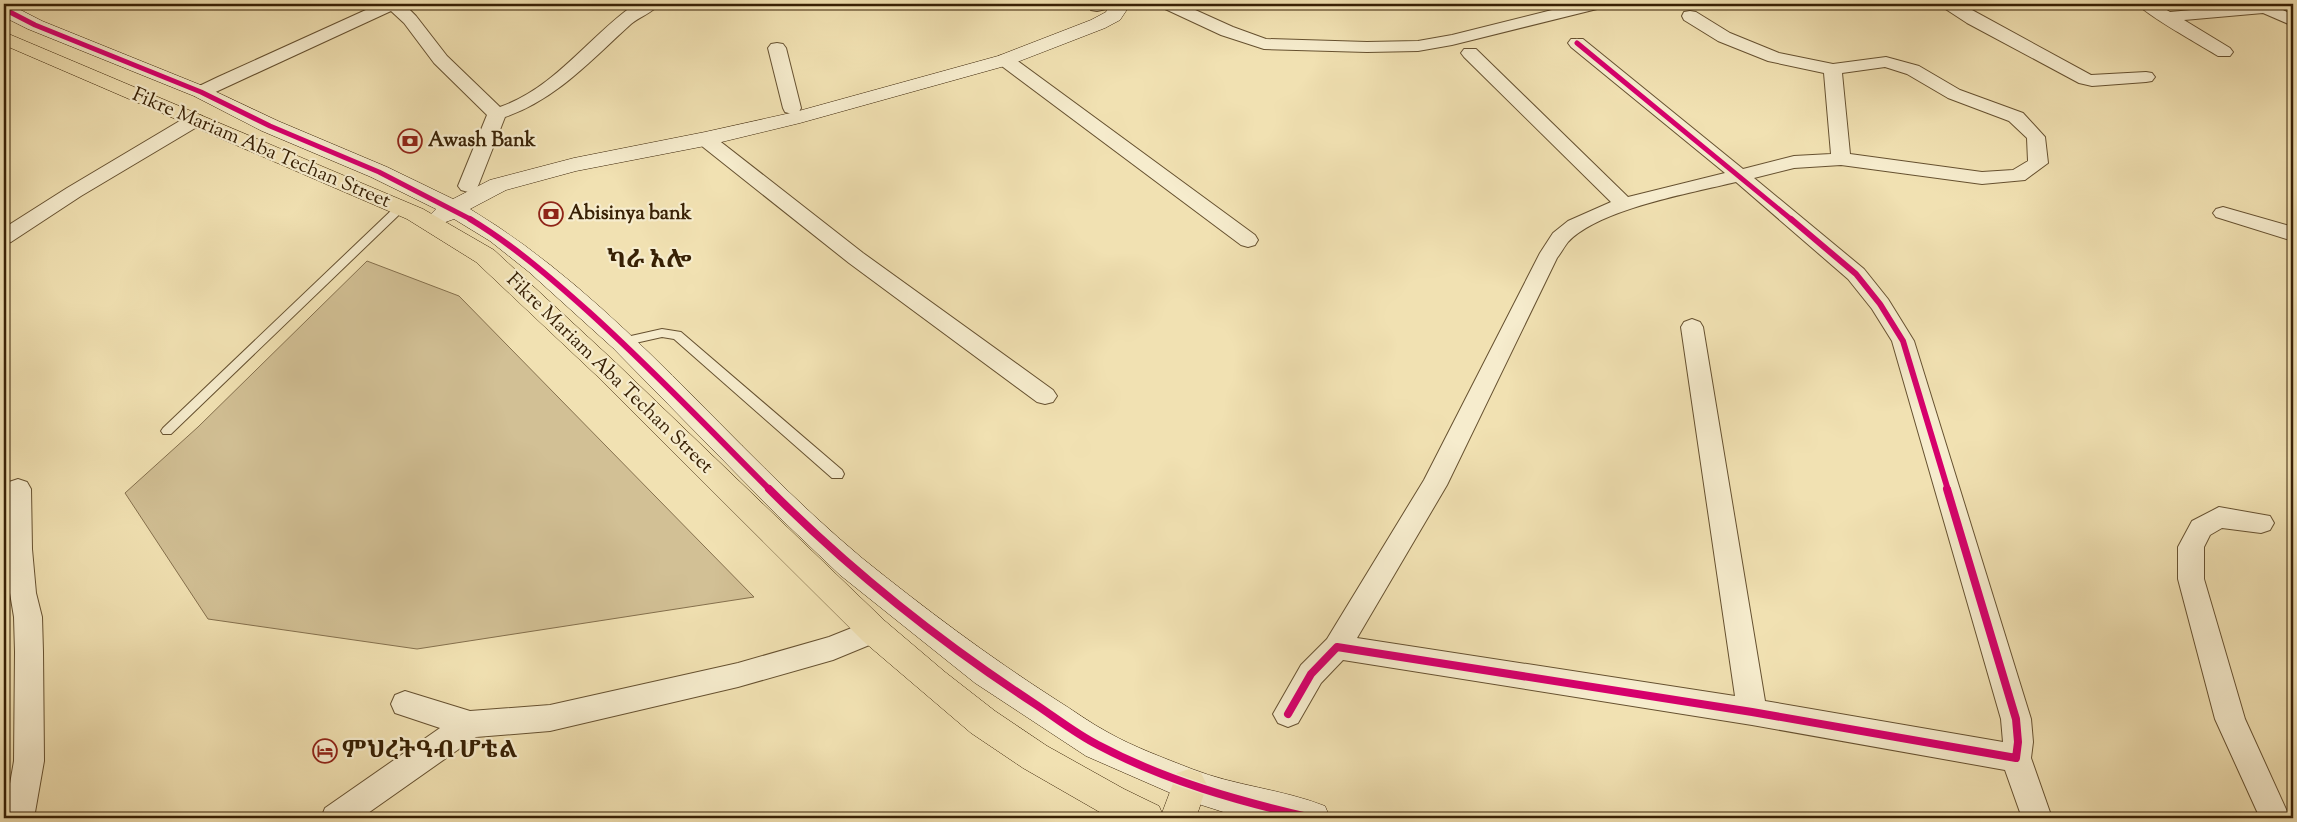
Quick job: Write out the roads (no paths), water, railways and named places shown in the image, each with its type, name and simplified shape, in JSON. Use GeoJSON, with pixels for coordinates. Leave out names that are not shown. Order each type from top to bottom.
{"type":"FeatureCollection","features":[{"type":"Feature","properties":{"kind":"main road","name":"Fikre Mariam Aba Techan Street"},"geometry":{"type":"LineString","coordinates":[[4,38],[195,120],[428,211],[485,256],[605,368],[874,631],[983,722],[1035,757],[1111,801],[1146,818]]}},
{"type":"Feature","properties":{"kind":"main road"},"geometry":{"type":"LineString","coordinates":[[1178,818],[1189,785]]}},
{"type":"Feature","properties":{"kind":"street"},"geometry":{"type":"LineString","coordinates":[[201,92],[260,63],[305,45],[392,4],[406,12],[447,67],[497,114]]}},
{"type":"Feature","properties":{"kind":"street"},"geometry":{"type":"LineString","coordinates":[[497,114],[512,110],[552,85],[589,56],[636,10],[651,4]]}},
{"type":"Feature","properties":{"kind":"street"},"geometry":{"type":"LineString","coordinates":[[1104,4],[1118,8],[1113,16],[1098,24],[1006,60],[800,117],[528,176],[428,211],[468,186],[519,168],[792,108],[1012,47],[1082,18],[1104,4]]}},
{"type":"Feature","properties":{"kind":"street"},"geometry":{"type":"LineString","coordinates":[[1169,4],[1227,31],[1264,44],[1367,47],[1418,46],[1452,40],[1595,4]]}},
{"type":"Feature","properties":{"kind":"street"},"geometry":{"type":"LineString","coordinates":[[1950,4],[1973,19],[2085,79],[2092,81],[2146,76]]}},
{"type":"Feature","properties":{"kind":"street"},"geometry":{"type":"LineString","coordinates":[[2146,4],[2224,52]]}},
{"type":"Feature","properties":{"kind":"street"},"geometry":{"type":"LineString","coordinates":[[2166,17],[2273,6],[2293,21]]}},
{"type":"Feature","properties":{"kind":"street"},"geometry":{"type":"LineString","coordinates":[[4,9],[35,24],[201,92],[270,126],[379,172],[428,211],[498,236],[538,266],[622,342],[788,508],[851,566],[987,673],[1098,745],[1189,785],[1240,802],[1312,818]]}},
{"type":"Feature","properties":{"kind":"street"},"geometry":{"type":"LineString","coordinates":[[1288,714],[1311,674],[1337,648],[1434,485],[1551,251],[1560,238],[1575,226],[1624,204],[1794,162],[1841,159],[1982,178],[2018,176],[2038,164],[2036,138],[2016,117],[1954,94],[1900,65],[1886,62],[1833,69],[1774,57],[1724,37],[1690,16]]}},
{"type":"Feature","properties":{"kind":"street"},"geometry":{"type":"LineString","coordinates":[[1577,43],[1739,175],[1856,274],[1880,304],[1903,341],[2016,719],[2018,742],[2016,758],[2037,818]]}},
{"type":"Feature","properties":{"kind":"street"},"geometry":{"type":"LineString","coordinates":[[776,48],[792,108]]}},
{"type":"Feature","properties":{"kind":"street"},"geometry":{"type":"LineString","coordinates":[[1470,53],[1624,204]]}},
{"type":"Feature","properties":{"kind":"street"},"geometry":{"type":"LineString","coordinates":[[1006,60],[1081,118],[1248,240]]}},
{"type":"Feature","properties":{"kind":"street"},"geometry":{"type":"LineString","coordinates":[[1833,69],[1841,159]]}},
{"type":"Feature","properties":{"kind":"street"},"geometry":{"type":"LineString","coordinates":[[468,186],[497,114]]}},
{"type":"Feature","properties":{"kind":"street"},"geometry":{"type":"LineString","coordinates":[[4,237],[74,192],[195,120]]}},
{"type":"Feature","properties":{"kind":"street"},"geometry":{"type":"LineString","coordinates":[[705,139],[856,258],[1045,396]]}},
{"type":"Feature","properties":{"kind":"street"},"geometry":{"type":"LineString","coordinates":[[2223,213],[2293,234]]}},
{"type":"Feature","properties":{"kind":"street"},"geometry":{"type":"LineString","coordinates":[[1692,327],[1752,712]]}},
{"type":"Feature","properties":{"kind":"street"},"geometry":{"type":"LineString","coordinates":[[18,489],[19,549],[23,592],[28,616],[29,652],[29,762],[19,818]]}},
{"type":"Feature","properties":{"kind":"street"},"geometry":{"type":"LineString","coordinates":[[2261,523],[2219,517],[2201,528],[2191,547],[2191,579],[2230,719],[2275,818]]}},
{"type":"Feature","properties":{"kind":"street"},"geometry":{"type":"LineString","coordinates":[[405,704],[470,724],[550,718],[640,699],[738,675],[833,648],[874,631]]}},
{"type":"Feature","properties":{"kind":"street"},"geometry":{"type":"LineString","coordinates":[[1337,648],[1752,712],[2016,758]]}},
{"type":"Feature","properties":{"kind":"street"},"geometry":{"type":"LineString","coordinates":[[336,818],[470,724]]}},
{"type":"Feature","properties":{"kind":"lane"},"geometry":{"type":"LineString","coordinates":[[167,431],[428,211]]}},
{"type":"Feature","properties":{"kind":"lane"},"geometry":{"type":"LineString","coordinates":[[622,342],[662,333],[677,335],[837,474]]}},
{"type":"Feature","properties":{"kind":"place","name":"Awash Bank"},"geometry":{"type":"Point","coordinates":[410,141]}},
{"type":"Feature","properties":{"kind":"place","name":"Abisinya bank"},"geometry":{"type":"Point","coordinates":[551,214]}},
{"type":"Feature","properties":{"kind":"place","name":"ምህረትዓብ ሆቴል"},"geometry":{"type":"Point","coordinates":[325,751]}},
{"type":"Feature","properties":{"kind":"district","name":"ካራ አሎ"},"geometry":{"type":"Point","coordinates":[649,261]}}]}
